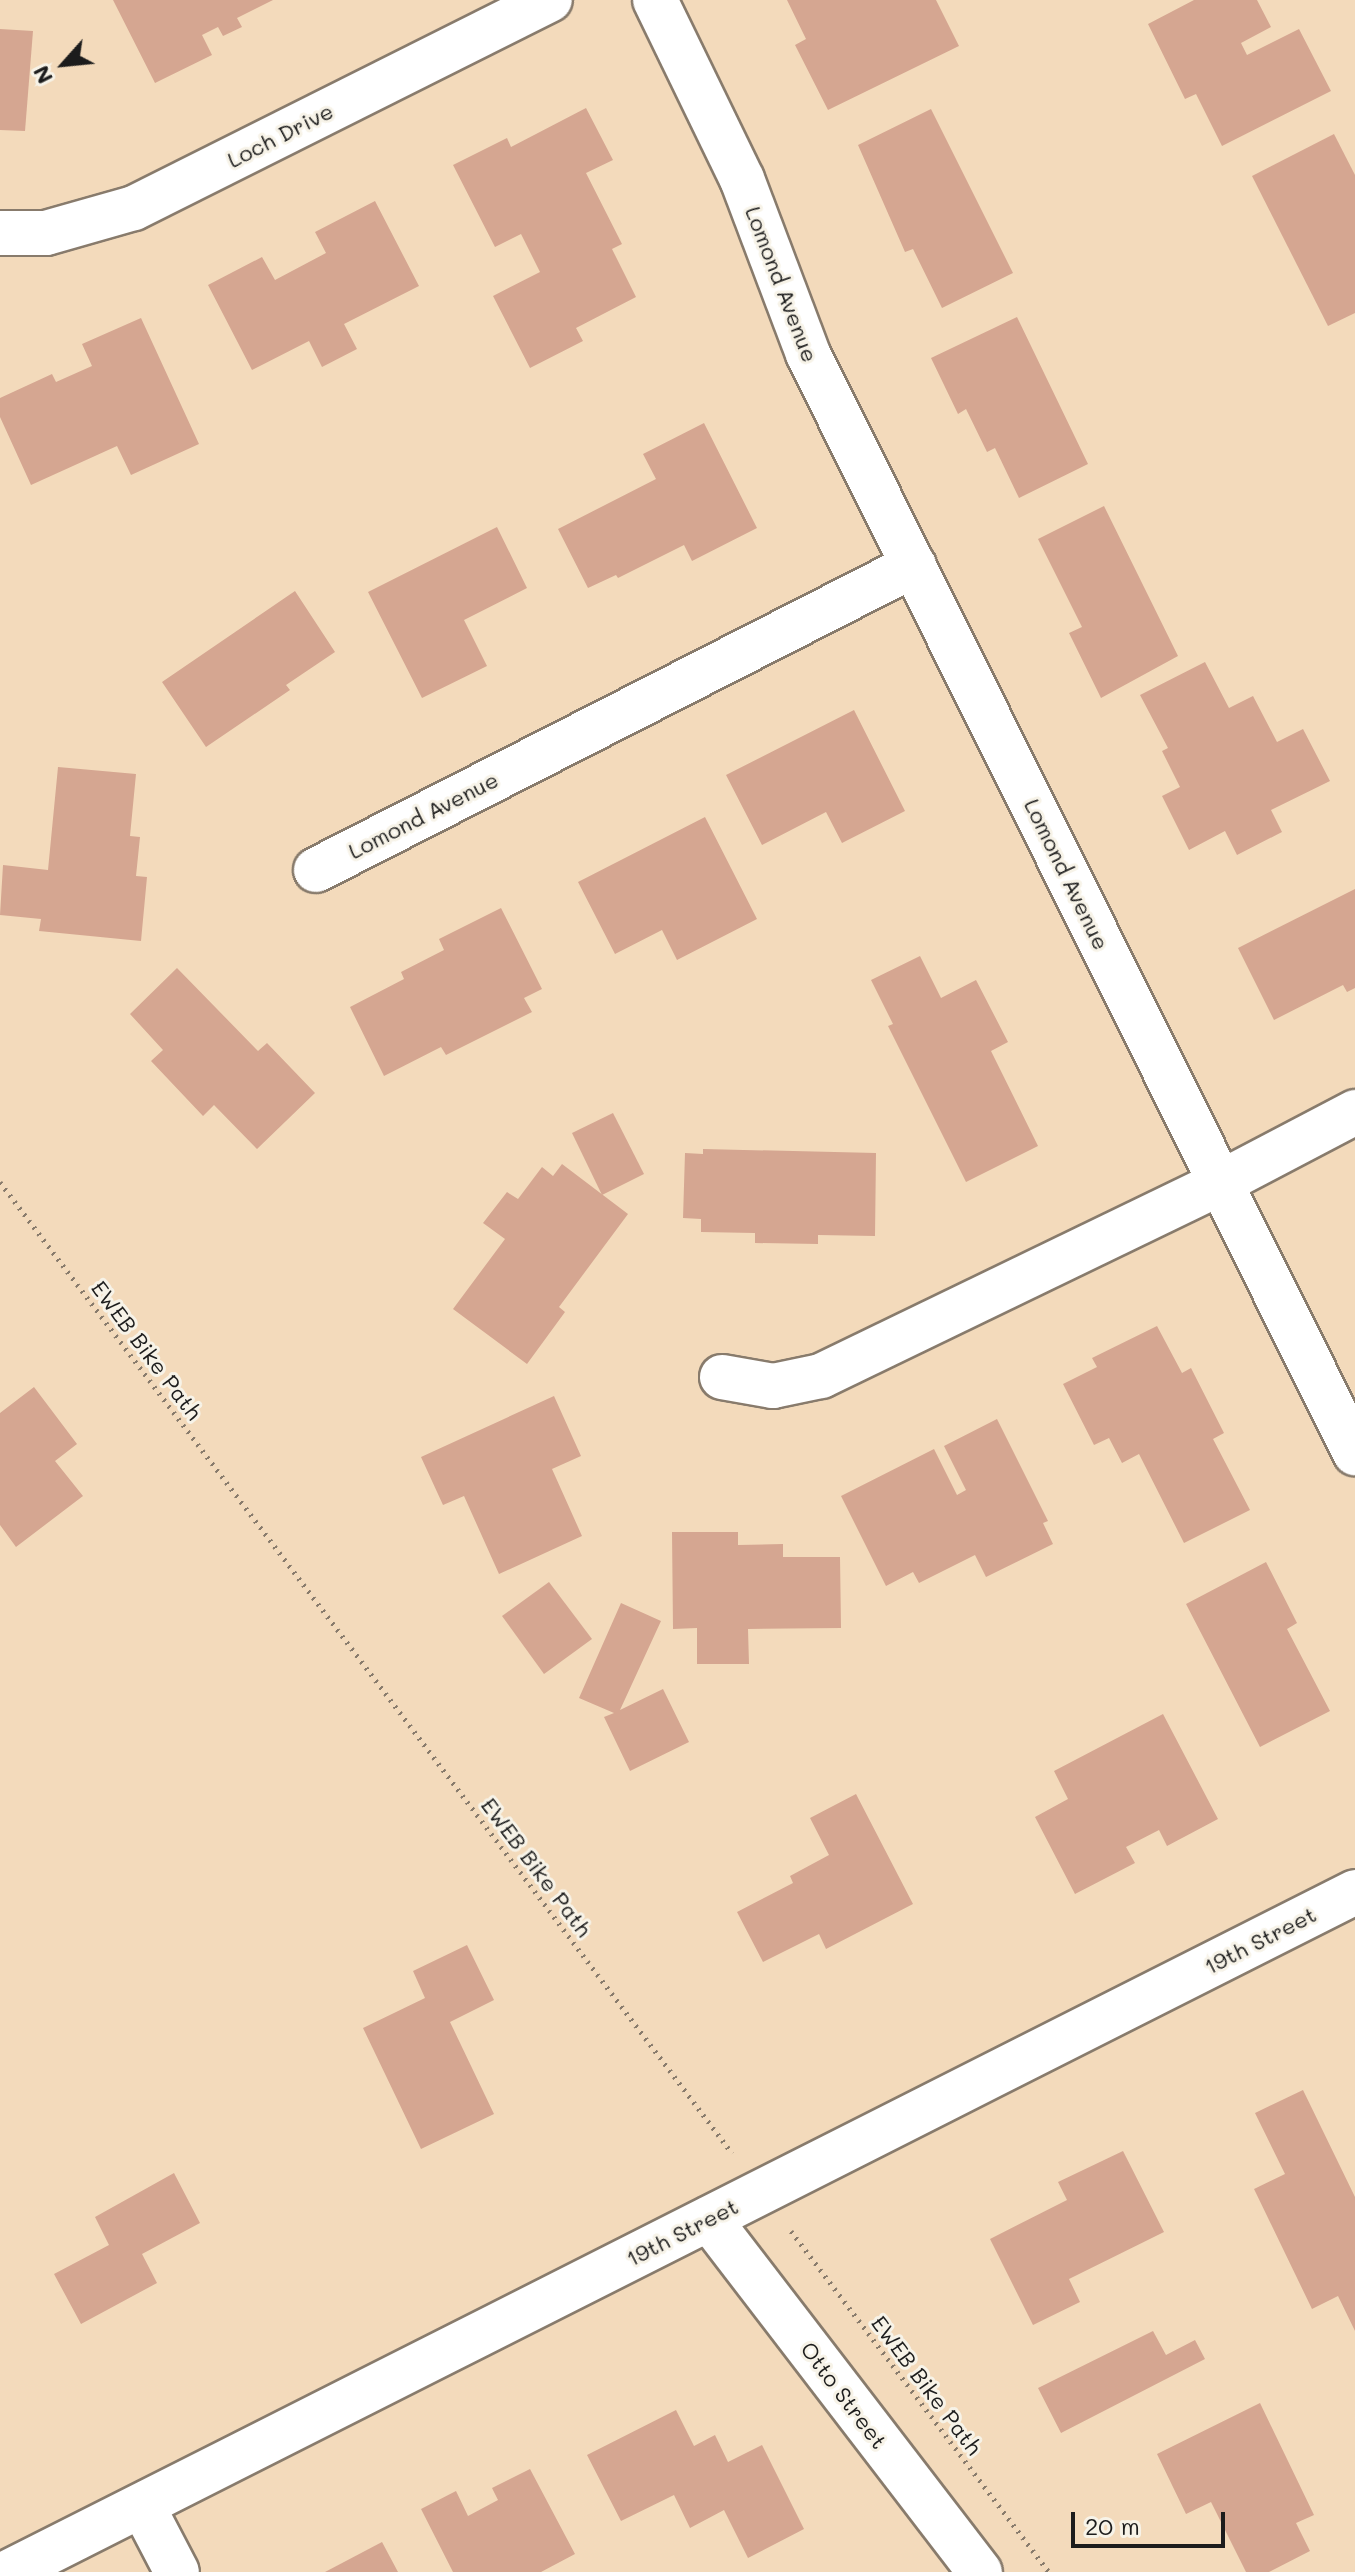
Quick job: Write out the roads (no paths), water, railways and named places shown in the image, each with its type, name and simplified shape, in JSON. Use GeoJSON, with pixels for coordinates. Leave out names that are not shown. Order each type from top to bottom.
{"type":"FeatureCollection","features":[{"type":"Feature","properties":{"kind":"street","name":"Loch Drive"},"geometry":{"type":"LineString","coordinates":[[0,233],[46,233],[134,208],[550,0]]}},
{"type":"Feature","properties":{"kind":"street","name":"Lomond Avenue"},"geometry":{"type":"LineString","coordinates":[[655,0],[742,179],[808,354],[1355,1453]]}},
{"type":"Feature","properties":{"kind":"street","name":"Lomond Avenue"},"geometry":{"type":"LineString","coordinates":[[316,870],[914,565]]}},
{"type":"Feature","properties":{"kind":"street"},"geometry":{"type":"LineString","coordinates":[[722,1377],[773,1386],[821,1376],[1220,1183],[1355,1112]]}},
{"type":"Feature","properties":{"kind":"street","name":"19th Street"},"geometry":{"type":"LineString","coordinates":[[9,2572],[143,2507],[1355,1892]]}},
{"type":"Feature","properties":{"kind":"street","name":"Otto Street"},"geometry":{"type":"LineString","coordinates":[[709,2219],[980,2572]]}},
{"type":"Feature","properties":{"kind":"street"},"geometry":{"type":"LineString","coordinates":[[143,2507],[177,2572]]}}]}
